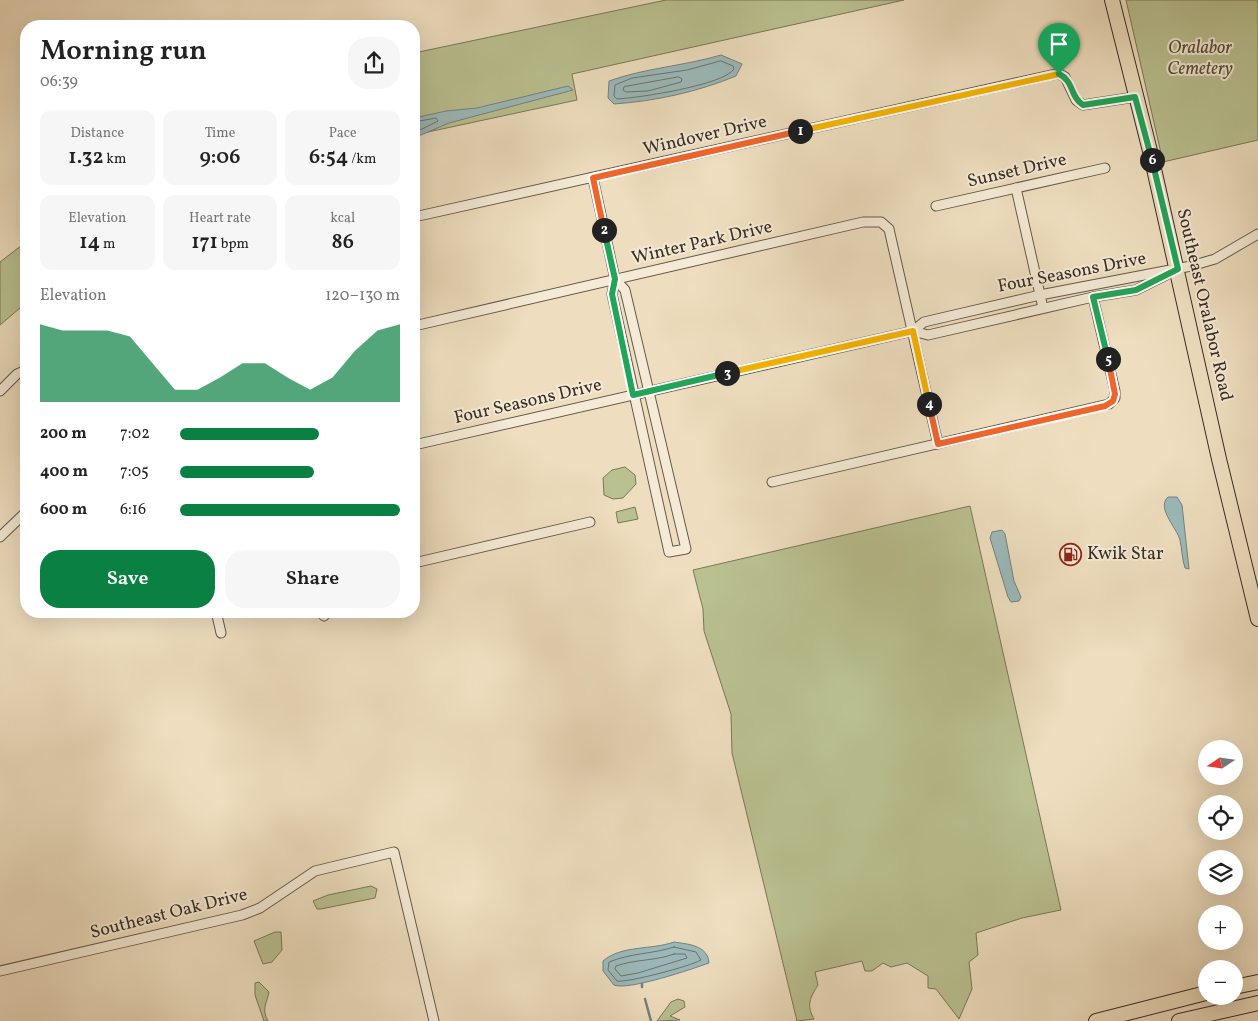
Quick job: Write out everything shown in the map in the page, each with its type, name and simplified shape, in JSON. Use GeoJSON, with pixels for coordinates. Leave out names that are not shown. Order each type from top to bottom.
{"type":"FeatureCollection","features":[{"type":"Feature","properties":{"kind":"main road","name":"Southeast Oralabor Road"},"geometry":{"type":"LineString","coordinates":[[1112,0],[1178,269],[1219,458],[1258,619]]}},
{"type":"Feature","properties":{"kind":"main road"},"geometry":{"type":"LineString","coordinates":[[1243,985],[1258,982]]}},
{"type":"Feature","properties":{"kind":"main road"},"geometry":{"type":"LineString","coordinates":[[1096,1021],[1198,995]]}},
{"type":"Feature","properties":{"kind":"main road"},"geometry":{"type":"LineString","coordinates":[[1179,1021],[1258,1003]]}},
{"type":"Feature","properties":{"kind":"street","name":"Windover Drive"},"geometry":{"type":"LineString","coordinates":[[420,216],[1051,75],[1059,74],[1065,77],[1076,100],[1083,105],[1135,97]]}},
{"type":"Feature","properties":{"kind":"street","name":"Sunset Drive"},"geometry":{"type":"LineString","coordinates":[[936,206],[1105,168]]}},
{"type":"Feature","properties":{"kind":"street"},"geometry":{"type":"LineString","coordinates":[[593,178],[615,279],[612,294],[669,552],[686,549],[626,290],[615,279]]}},
{"type":"Feature","properties":{"kind":"street"},"geometry":{"type":"LineString","coordinates":[[1016,188],[1043,308]]}},
{"type":"Feature","properties":{"kind":"street","name":"Winter Park Drive"},"geometry":{"type":"LineString","coordinates":[[420,325],[863,222],[881,222],[888,229],[913,331]]}},
{"type":"Feature","properties":{"kind":"street"},"geometry":{"type":"LineString","coordinates":[[1178,269],[1215,259],[1258,234]]}},
{"type":"Feature","properties":{"kind":"street","name":"Four Seasons Drive"},"geometry":{"type":"LineString","coordinates":[[420,444],[913,331],[924,322],[1040,294],[1178,269]]}},
{"type":"Feature","properties":{"kind":"street","name":"Four Seasons Drive"},"geometry":{"type":"LineString","coordinates":[[913,331],[928,335],[1093,297],[1136,290],[1178,269]]}},
{"type":"Feature","properties":{"kind":"street"},"geometry":{"type":"LineString","coordinates":[[772,482],[1105,406],[1113,401],[1115,391],[1093,297]]}},
{"type":"Feature","properties":{"kind":"street"},"geometry":{"type":"LineString","coordinates":[[913,331],[938,444]]}},
{"type":"Feature","properties":{"kind":"street"},"geometry":{"type":"LineString","coordinates":[[0,391],[20,373]]}},
{"type":"Feature","properties":{"kind":"street"},"geometry":{"type":"LineString","coordinates":[[0,537],[20,518]]}},
{"type":"Feature","properties":{"kind":"street"},"geometry":{"type":"LineString","coordinates":[[420,562],[590,522]]}},
{"type":"Feature","properties":{"kind":"street"},"geometry":{"type":"LineString","coordinates":[[218,618],[221,633]]}},
{"type":"Feature","properties":{"kind":"street","name":"Southeast Oak Drive"},"geometry":{"type":"LineString","coordinates":[[0,972],[242,915],[260,908],[315,871],[394,852],[434,1021]]}},
{"type":"Feature","properties":{"kind":"green space"},"geometry":{"type":"Polygon","coordinates":[[[666,0],[904,0],[572,74],[577,100],[420,134],[420,52],[666,0]]]}},
{"type":"Feature","properties":{"kind":"green space","name":"Oralabor Cemetery"},"geometry":{"type":"Polygon","coordinates":[[[1126,0],[1258,0],[1258,140],[1163,162],[1126,0]]]}},
{"type":"Feature","properties":{"kind":"green space"},"geometry":{"type":"Polygon","coordinates":[[[20,247],[20,308],[0,325],[0,262],[20,247]]]}},
{"type":"Feature","properties":{"kind":"green space"},"geometry":{"type":"Polygon","coordinates":[[[625,467],[635,475],[636,484],[623,498],[613,499],[604,495],[603,478],[612,470],[625,467]]]}},
{"type":"Feature","properties":{"kind":"green space"},"geometry":{"type":"Polygon","coordinates":[[[970,506],[1061,910],[1022,918],[976,933],[978,955],[969,962],[972,989],[959,1019],[936,989],[928,988],[928,976],[907,963],[891,967],[883,963],[872,971],[865,971],[862,961],[815,972],[818,985],[811,998],[810,1006],[814,1019],[797,1021],[732,753],[731,714],[704,631],[703,609],[693,570],[970,506]]]}},
{"type":"Feature","properties":{"kind":"green space"},"geometry":{"type":"Polygon","coordinates":[[[635,507],[638,519],[618,523],[616,512],[635,507]]]}},
{"type":"Feature","properties":{"kind":"green space"},"geometry":{"type":"Polygon","coordinates":[[[371,886],[377,889],[375,898],[321,909],[317,909],[313,901],[328,895],[371,886]]]}},
{"type":"Feature","properties":{"kind":"green space"},"geometry":{"type":"Polygon","coordinates":[[[275,932],[281,932],[282,950],[272,962],[263,964],[254,941],[275,932]]]}},
{"type":"Feature","properties":{"kind":"green space"},"geometry":{"type":"Polygon","coordinates":[[[259,982],[269,992],[265,1006],[268,1021],[264,1021],[255,995],[255,983],[259,982]]]}},
{"type":"Feature","properties":{"kind":"green space"},"geometry":{"type":"Polygon","coordinates":[[[678,999],[684,1001],[685,1007],[670,1016],[680,1020],[657,1021],[671,1002],[678,999]]]}},
{"type":"Feature","properties":{"kind":"water"},"geometry":{"type":"Polygon","coordinates":[[[721,55],[742,64],[736,76],[706,87],[645,101],[614,104],[608,98],[609,81],[636,73],[721,55]]]}},
{"type":"Feature","properties":{"kind":"water"},"geometry":{"type":"Polygon","coordinates":[[[568,86],[573,90],[449,123],[420,135],[420,117],[446,111],[477,108],[568,86]]]}},
{"type":"Feature","properties":{"kind":"water"},"geometry":{"type":"Polygon","coordinates":[[[1168,497],[1177,497],[1182,505],[1189,569],[1185,568],[1180,540],[1164,507],[1168,497]]]}},
{"type":"Feature","properties":{"kind":"water"},"geometry":{"type":"Polygon","coordinates":[[[1002,530],[1005,534],[1014,581],[1021,597],[1019,601],[1011,602],[1008,597],[990,538],[992,532],[1002,530]]]}},
{"type":"Feature","properties":{"kind":"water"},"geometry":{"type":"Polygon","coordinates":[[[674,942],[696,946],[701,949],[708,957],[709,963],[646,982],[621,986],[614,985],[603,971],[603,961],[619,952],[674,942]]]}},
{"type":"Feature","properties":{"kind":"waterway"},"geometry":{"type":"LineString","coordinates":[[645,999],[651,1021]]}},
{"type":"Feature","properties":{"kind":"place","name":"Kwik Star"},"geometry":{"type":"Point","coordinates":[1071,554]}},
{"type":"Feature","properties":{"kind":"route"},"geometry":{"type":"LineString","coordinates":[[1059,74],[1068,80],[1076,100],[1083,105],[1135,97],[1178,269],[1136,290],[1093,297],[1115,394],[1113,401],[1101,407],[938,444],[913,331],[633,395],[612,294],[615,279],[593,178],[1059,74]]}}]}
